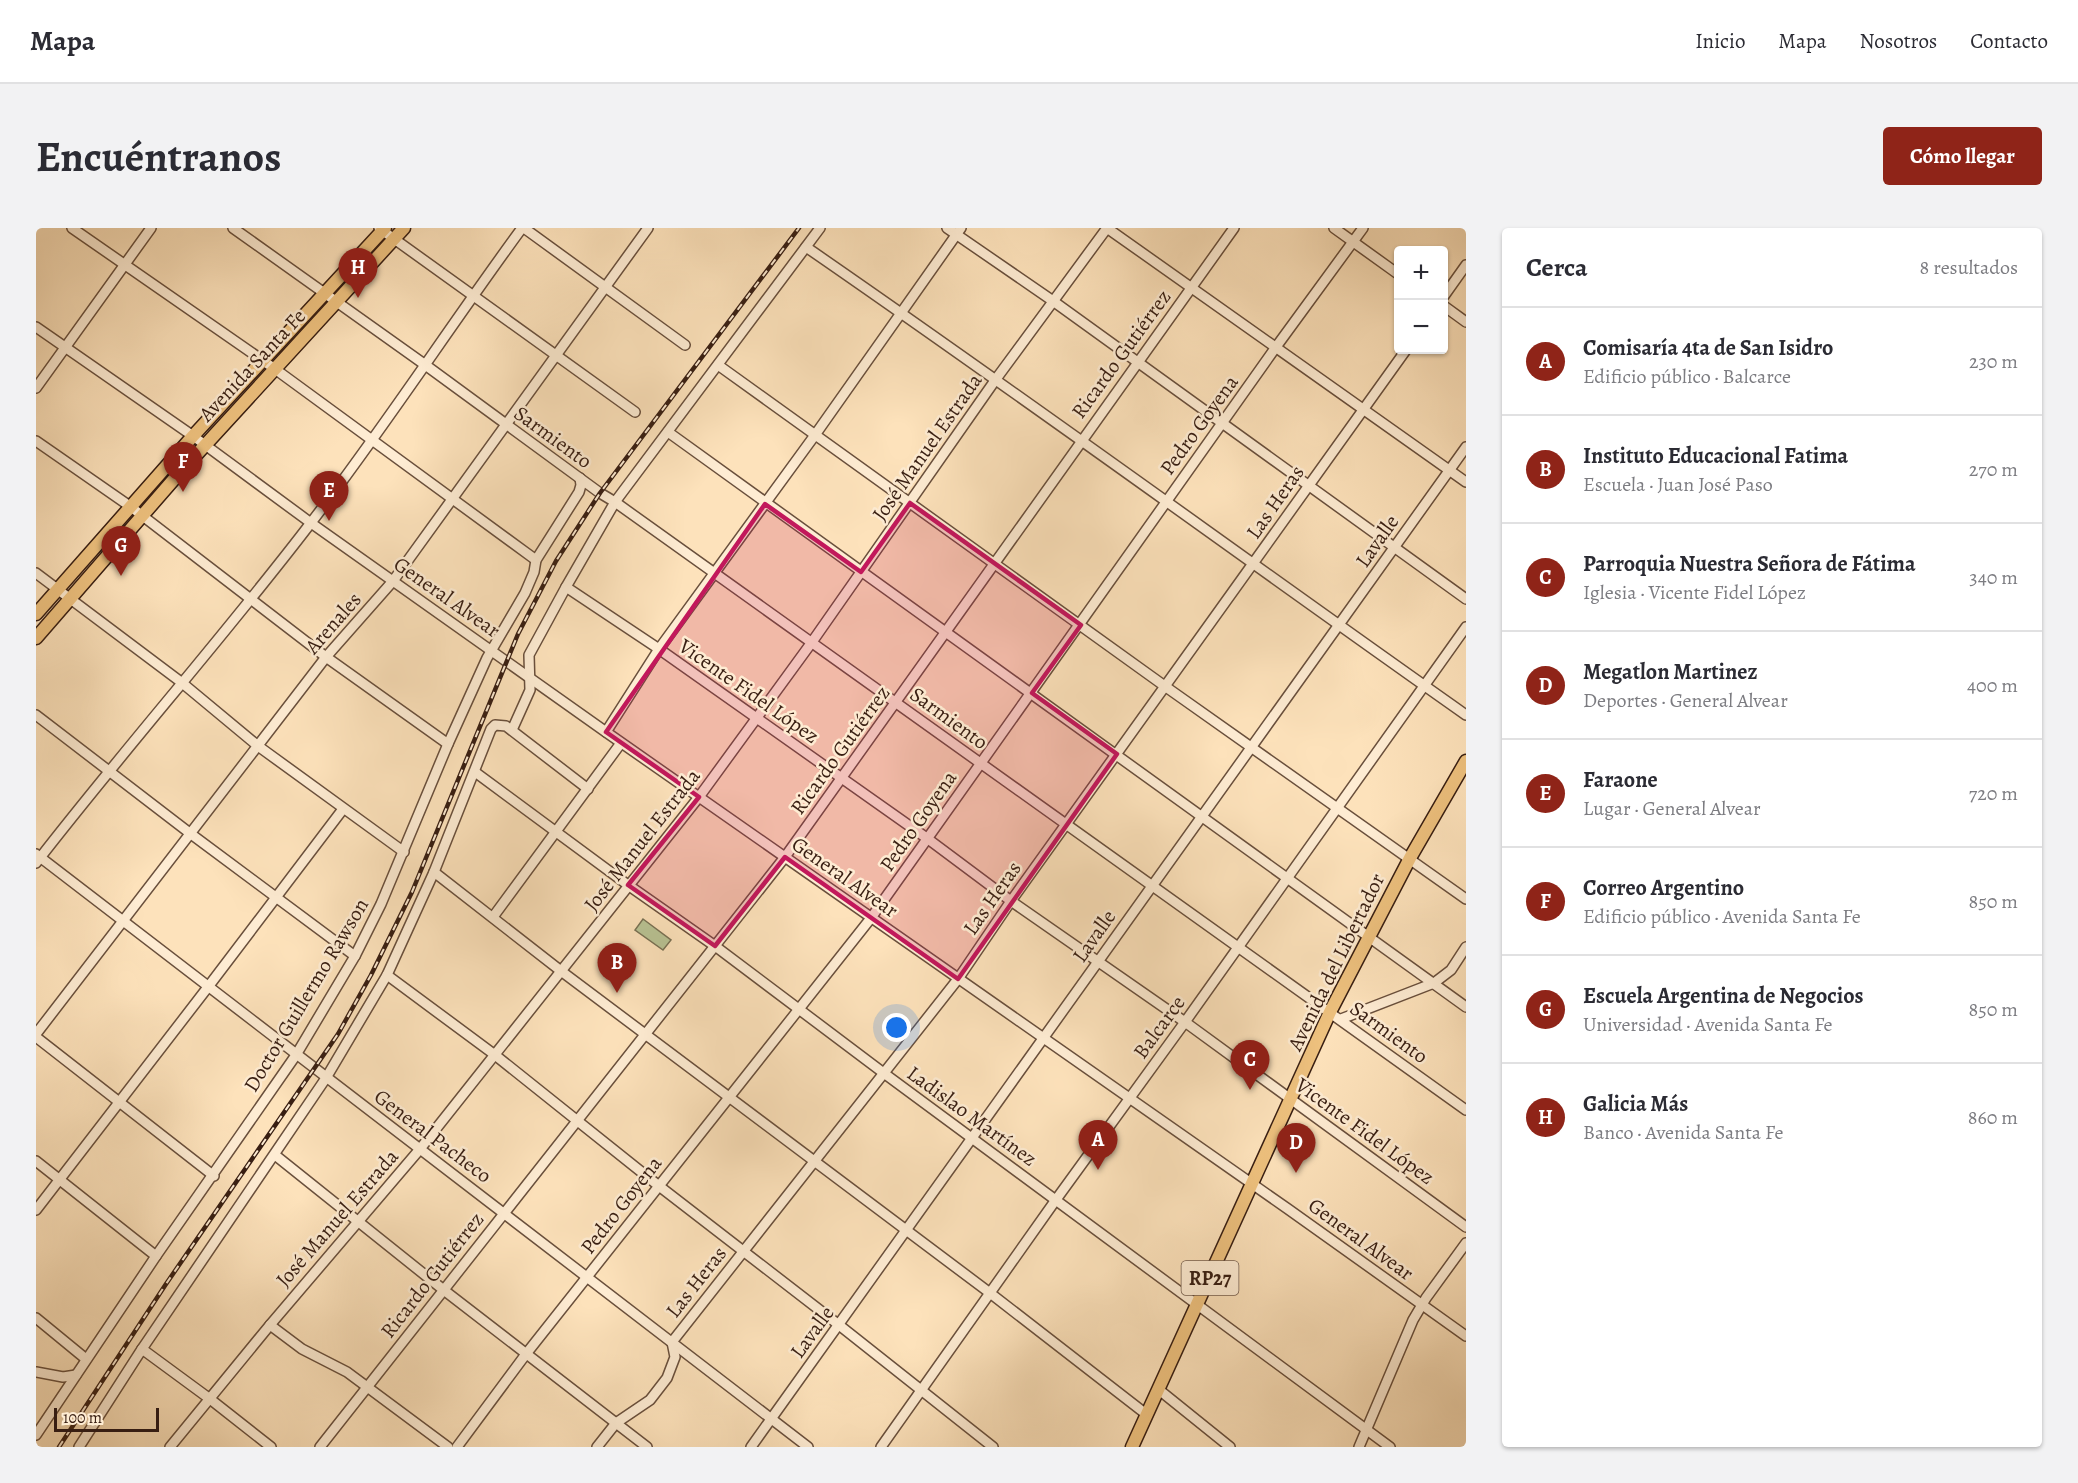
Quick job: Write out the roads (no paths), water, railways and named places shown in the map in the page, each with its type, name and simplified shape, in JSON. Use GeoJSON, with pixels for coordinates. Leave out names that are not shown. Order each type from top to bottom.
{"type":"FeatureCollection","features":[{"type":"Feature","properties":{"kind":"main road","name":"Avenida Santa Fe"},"geometry":{"type":"LineString","coordinates":[[36,638],[205,445],[405,228]]}},
{"type":"Feature","properties":{"kind":"main road","name":"Avenida Santa Fe"},"geometry":{"type":"LineString","coordinates":[[36,614],[193,436],[382,229]]}},
{"type":"Feature","properties":{"kind":"main road","name":"Avenida del Libertador"},"geometry":{"type":"LineString","coordinates":[[1132,1447],[1291,1099],[1336,1015],[1370,937],[1410,858],[1466,761]]}},
{"type":"Feature","properties":{"kind":"street"},"geometry":{"type":"LineString","coordinates":[[72,228],[274,369],[536,560]]}},
{"type":"Feature","properties":{"kind":"street"},"geometry":{"type":"LineString","coordinates":[[36,388],[151,228]]}},
{"type":"Feature","properties":{"kind":"street","name":"Sarmiento"},"geometry":{"type":"LineString","coordinates":[[233,228],[1466,1110]]}},
{"type":"Feature","properties":{"kind":"street"},"geometry":{"type":"LineString","coordinates":[[38,858],[311,523],[471,296],[523,228],[606,286],[684,345]]}},
{"type":"Feature","properties":{"kind":"street","name":"Arenales"},"geometry":{"type":"LineString","coordinates":[[36,1036],[326,657],[393,581],[648,228]]}},
{"type":"Feature","properties":{"kind":"street"},"geometry":{"type":"LineString","coordinates":[[512,730],[530,690],[529,655],[615,502],[820,228]]}},
{"type":"Feature","properties":{"kind":"street"},"geometry":{"type":"LineString","coordinates":[[947,228],[959,231],[1466,599]]}},
{"type":"Feature","properties":{"kind":"street"},"geometry":{"type":"LineString","coordinates":[[1107,228],[1466,482]]}},
{"type":"Feature","properties":{"kind":"street","name":"José Manuel Estrada"},"geometry":{"type":"LineString","coordinates":[[170,1447],[420,1149],[699,797],[1107,228]]}},
{"type":"Feature","properties":{"kind":"street","name":"Ricardo Gutiérrez"},"geometry":{"type":"LineString","coordinates":[[320,1447],[785,857],[1234,228]]}},
{"type":"Feature","properties":{"kind":"street"},"geometry":{"type":"LineString","coordinates":[[1334,228],[1394,271]]}},
{"type":"Feature","properties":{"kind":"street","name":"Pedro Goyena"},"geometry":{"type":"LineString","coordinates":[[457,1447],[526,1354],[871,918],[1363,228]]}},
{"type":"Feature","properties":{"kind":"street"},"geometry":{"type":"LineString","coordinates":[[382,229],[471,296],[634,412]]}},
{"type":"Feature","properties":{"kind":"street"},"geometry":{"type":"LineString","coordinates":[[606,732],[659,649],[903,313],[959,231]]}},
{"type":"Feature","properties":{"kind":"street"},"geometry":{"type":"LineString","coordinates":[[806,247],[903,313],[1080,442],[1466,715]]}},
{"type":"Feature","properties":{"kind":"street"},"geometry":{"type":"LineString","coordinates":[[1448,289],[1466,265]]}},
{"type":"Feature","properties":{"kind":"street"},"geometry":{"type":"LineString","coordinates":[[1448,309],[1466,322]]}},
{"type":"Feature","properties":{"kind":"street","name":"General Alvear"},"geometry":{"type":"LineString","coordinates":[[36,327],[193,436],[311,523],[621,743],[1466,1336]]}},
{"type":"Feature","properties":{"kind":"street","name":"Las Heras"},"geometry":{"type":"LineString","coordinates":[[597,1447],[616,1423],[643,1407],[667,1378],[675,1357],[672,1342],[958,979],[1011,901],[1403,354]]}},
{"type":"Feature","properties":{"kind":"street"},"geometry":{"type":"LineString","coordinates":[[718,365],[1466,899]]}},
{"type":"Feature","properties":{"kind":"street"},"geometry":{"type":"LineString","coordinates":[[668,432],[765,504],[1288,876],[1466,1006]]}},
{"type":"Feature","properties":{"kind":"street"},"geometry":{"type":"LineString","coordinates":[[36,441],[131,507],[326,657],[448,744]]}},
{"type":"Feature","properties":{"kind":"street","name":"Lavalle"},"geometry":{"type":"LineString","coordinates":[[751,1447],[1466,447]]}},
{"type":"Feature","properties":{"kind":"street","name":"Doctor Guillermo Rawson"},"geometry":{"type":"LineString","coordinates":[[36,1435],[156,1256],[214,1176],[296,1055],[355,956],[381,904],[448,744],[491,649],[525,593],[534,572],[536,560],[574,502],[581,485],[580,478]]}},
{"type":"Feature","properties":{"kind":"street"},"geometry":{"type":"LineString","coordinates":[[36,573],[181,682],[258,746],[404,852]]}},
{"type":"Feature","properties":{"kind":"street","name":"Vicente Fidel López"},"geometry":{"type":"LineString","coordinates":[[566,587],[758,717],[1011,901],[1185,1022],[1466,1227]]}},
{"type":"Feature","properties":{"kind":"street","name":"Balcarce"},"geometry":{"type":"LineString","coordinates":[[881,1447],[1466,627]]}},
{"type":"Feature","properties":{"kind":"street"},"geometry":{"type":"LineString","coordinates":[[36,715],[355,956]]}},
{"type":"Feature","properties":{"kind":"street"},"geometry":{"type":"LineString","coordinates":[[79,1447],[142,1349],[326,1078],[387,975],[434,872],[488,735],[495,725],[506,726],[512,730],[588,789]]}},
{"type":"Feature","properties":{"kind":"street"},"geometry":{"type":"LineString","coordinates":[[493,917],[621,743]]}},
{"type":"Feature","properties":{"kind":"street","name":"Ladislao Martínez"},"geometry":{"type":"LineString","coordinates":[[475,771],[628,885],[715,946],[1055,1201],[1390,1447]]}},
{"type":"Feature","properties":{"kind":"street"},"geometry":{"type":"LineString","coordinates":[[36,1210],[342,809]]}},
{"type":"Feature","properties":{"kind":"street","name":"General Pacheco"},"geometry":{"type":"LineString","coordinates":[[38,858],[808,1447]]}},
{"type":"Feature","properties":{"kind":"street"},"geometry":{"type":"LineString","coordinates":[[434,872],[561,971],[730,1096],[1146,1414]]}},
{"type":"Feature","properties":{"kind":"street"},"geometry":{"type":"LineString","coordinates":[[1336,1015],[1434,983],[1451,969],[1466,947]]}},
{"type":"Feature","properties":{"kind":"street"},"geometry":{"type":"LineString","coordinates":[[387,975],[495,1054],[659,1186],[993,1447]]}},
{"type":"Feature","properties":{"kind":"street"},"geometry":{"type":"LineString","coordinates":[[36,1036],[214,1176]]}},
{"type":"Feature","properties":{"kind":"street"},"geometry":{"type":"LineString","coordinates":[[275,1155],[357,1222],[647,1447]]}},
{"type":"Feature","properties":{"kind":"street"},"geometry":{"type":"LineString","coordinates":[[36,1161],[156,1256]]}},
{"type":"Feature","properties":{"kind":"street"},"geometry":{"type":"LineString","coordinates":[[1359,1447],[1403,1341],[1422,1305],[1466,1243]]}},
{"type":"Feature","properties":{"kind":"street"},"geometry":{"type":"LineString","coordinates":[[36,1318],[86,1359]]}},
{"type":"Feature","properties":{"kind":"street"},"geometry":{"type":"LineString","coordinates":[[270,1325],[302,1349],[347,1372],[448,1447]]}},
{"type":"Feature","properties":{"kind":"street"},"geometry":{"type":"LineString","coordinates":[[142,1349],[271,1447]]}},
{"type":"Feature","properties":{"kind":"street"},"geometry":{"type":"LineString","coordinates":[[36,1372],[63,1377],[76,1375]]}},
{"type":"Feature","properties":{"kind":"street"},"geometry":{"type":"LineString","coordinates":[[1158,1389],[1230,1447]]}},
{"type":"Feature","properties":{"kind":"railway"},"geometry":{"type":"LineString","coordinates":[[59,1447],[166,1284],[338,1034],[371,975],[412,892],[518,634],[556,561],[600,493],[799,228]]}},
{"type":"Feature","properties":{"kind":"place","name":"Galicia Más"},"geometry":{"type":"Point","coordinates":[358,298]}},
{"type":"Feature","properties":{"kind":"place","name":"Correo Argentino"},"geometry":{"type":"Point","coordinates":[183,492]}},
{"type":"Feature","properties":{"kind":"place","name":"Faraone"},"geometry":{"type":"Point","coordinates":[329,521]}},
{"type":"Feature","properties":{"kind":"place","name":"Escuela Argentina de Negocios"},"geometry":{"type":"Point","coordinates":[121,576]}},
{"type":"Feature","properties":{"kind":"place","name":"Instituto Educacional Fatima"},"geometry":{"type":"Point","coordinates":[617,993]}},
{"type":"Feature","properties":{"kind":"place","name":"Parroquia Nuestra Señora de Fátima"},"geometry":{"type":"Point","coordinates":[1250,1090]}},
{"type":"Feature","properties":{"kind":"place","name":"Comisaría 4ta de San Isidro"},"geometry":{"type":"Point","coordinates":[1098,1170]}},
{"type":"Feature","properties":{"kind":"place","name":"Megatlon Martinez"},"geometry":{"type":"Point","coordinates":[1296,1173]}}]}
